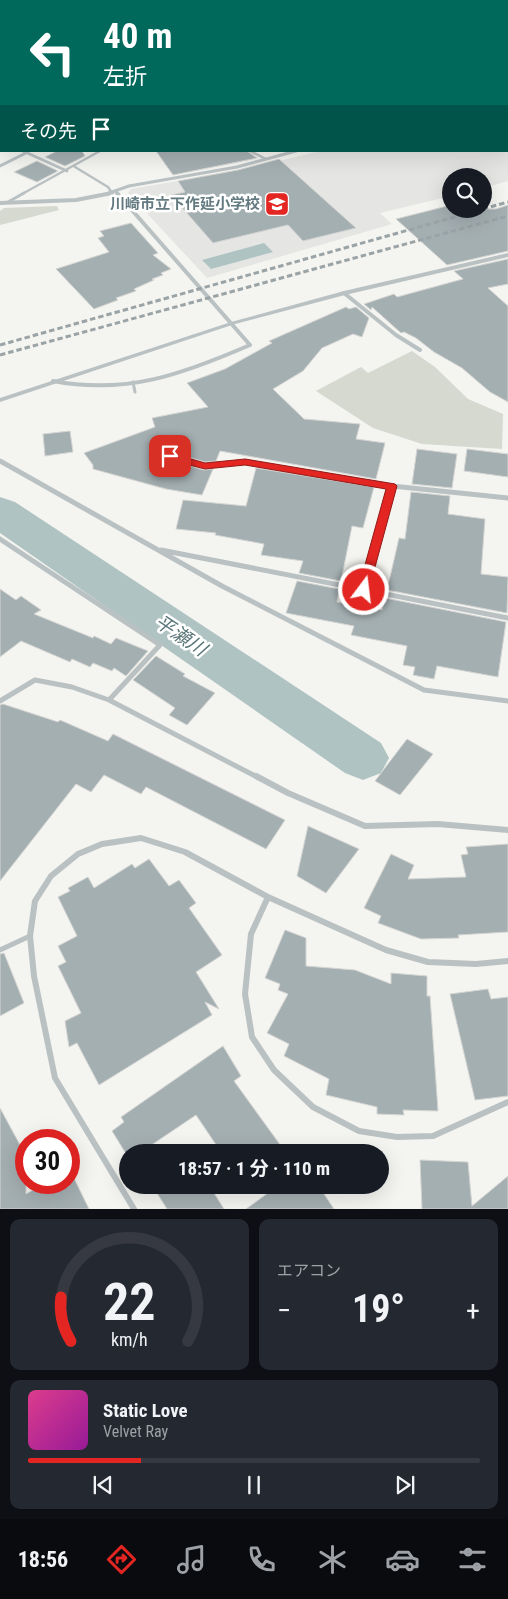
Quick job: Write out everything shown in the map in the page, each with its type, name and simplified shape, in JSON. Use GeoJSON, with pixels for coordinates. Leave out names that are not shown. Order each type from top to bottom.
{"type":"FeatureCollection","features":[{"type":"Feature","properties":{"kind":"street"},"geometry":{"type":"LineString","coordinates":[[0,166],[25,152],[67,171]]}},
{"type":"Feature","properties":{"kind":"street"},"geometry":{"type":"LineString","coordinates":[[0,203],[76,200],[114,192],[129,186],[238,167],[292,152]]}},
{"type":"Feature","properties":{"kind":"street"},"geometry":{"type":"LineString","coordinates":[[53,381],[99,387],[133,382],[197,368],[250,344],[114,192]]}},
{"type":"Feature","properties":{"kind":"street"},"geometry":{"type":"LineString","coordinates":[[0,207],[5,204]]}},
{"type":"Feature","properties":{"kind":"street"},"geometry":{"type":"LineString","coordinates":[[0,400],[53,381],[233,324],[344,293],[508,256]]}},
{"type":"Feature","properties":{"kind":"street"},"geometry":{"type":"LineString","coordinates":[[344,293],[396,335],[420,350]]}},
{"type":"Feature","properties":{"kind":"street"},"geometry":{"type":"LineString","coordinates":[[0,461],[222,586],[424,690],[508,701]]}},
{"type":"Feature","properties":{"kind":"street"},"geometry":{"type":"LineString","coordinates":[[245,462],[392,486],[508,498]]}},
{"type":"Feature","properties":{"kind":"street"},"geometry":{"type":"LineString","coordinates":[[364,590],[392,486]]}},
{"type":"Feature","properties":{"kind":"street"},"geometry":{"type":"LineString","coordinates":[[0,538],[160,645],[109,700]]}},
{"type":"Feature","properties":{"kind":"street"},"geometry":{"type":"LineString","coordinates":[[156,549],[508,618]]}},
{"type":"Feature","properties":{"kind":"street"},"geometry":{"type":"LineString","coordinates":[[0,701],[35,680],[72,687],[109,700],[288,793],[366,826],[438,824],[508,830]]}},
{"type":"Feature","properties":{"kind":"street"},"geometry":{"type":"LineString","coordinates":[[134,1209],[55,1078],[34,976],[30,936],[34,901],[51,876],[78,854],[102,844],[141,838],[185,852],[268,897],[386,950],[428,962],[476,964],[508,961]]}},
{"type":"Feature","properties":{"kind":"street"},"geometry":{"type":"LineString","coordinates":[[268,897],[252,934],[245,994],[252,1037],[274,1070],[313,1107],[359,1131],[397,1137],[434,1136],[508,1102]]}},
{"type":"Feature","properties":{"kind":"lane"},"geometry":{"type":"LineString","coordinates":[[5,204],[75,167],[98,152]]}},
{"type":"Feature","properties":{"kind":"lane"},"geometry":{"type":"LineString","coordinates":[[252,152],[266,159]]}},
{"type":"Feature","properties":{"kind":"lane"},"geometry":{"type":"LineString","coordinates":[[75,167],[114,192]]}},
{"type":"Feature","properties":{"kind":"lane"},"geometry":{"type":"LineString","coordinates":[[133,382],[135,392]]}},
{"type":"Feature","properties":{"kind":"lane"},"geometry":{"type":"LineString","coordinates":[[157,452],[205,466],[245,462]]}},
{"type":"Feature","properties":{"kind":"lane"},"geometry":{"type":"LineString","coordinates":[[0,950],[30,936]]}},
{"type":"Feature","properties":{"kind":"shaded area","name":"川崎市立下作延小学校"},"geometry":{"type":"Polygon","coordinates":[[[316,152],[508,152],[508,181],[492,186],[492,168],[442,168],[442,198],[380,213],[392,224],[207,278],[128,193],[131,189],[247,169],[316,152]]]}},
{"type":"Feature","properties":{"kind":"shaded area"},"geometry":{"type":"Polygon","coordinates":[[[57,206],[59,210],[0,225],[0,211],[4,208],[57,206]]]}},
{"type":"Feature","properties":{"kind":"shaded area"},"geometry":{"type":"Polygon","coordinates":[[[264,243],[273,252],[211,269],[202,260],[264,243]]]}},
{"type":"Feature","properties":{"kind":"shaded area"},"geometry":{"type":"Polygon","coordinates":[[[412,351],[435,367],[468,399],[503,414],[502,449],[422,444],[373,428],[316,391],[361,367],[368,373],[412,351]]]}},
{"type":"Feature","properties":{"kind":"building"},"geometry":{"type":"Polygon","coordinates":[[[55,152],[83,152],[85,156],[65,166],[45,157],[55,152]]]}},
{"type":"Feature","properties":{"kind":"building"},"geometry":{"type":"Polygon","coordinates":[[[157,152],[248,152],[257,158],[173,175],[157,152]]]}},
{"type":"Feature","properties":{"kind":"building"},"geometry":{"type":"Polygon","coordinates":[[[279,159],[356,228],[303,241],[288,225],[213,243],[171,195],[185,192],[178,181],[238,170],[279,159]]]}},
{"type":"Feature","properties":{"kind":"building"},"geometry":{"type":"Polygon","coordinates":[[[37,161],[58,171],[37,182],[14,172],[37,161]]]}},
{"type":"Feature","properties":{"kind":"building"},"geometry":{"type":"Polygon","coordinates":[[[508,205],[508,251],[447,265],[396,219],[442,207],[442,218],[492,218],[492,209],[508,205]]]}},
{"type":"Feature","properties":{"kind":"building"},"geometry":{"type":"Polygon","coordinates":[[[131,223],[158,253],[153,255],[171,269],[161,273],[163,275],[152,279],[154,280],[134,289],[136,291],[94,309],[56,269],[109,252],[98,238],[104,236],[100,231],[131,223]]]}},
{"type":"Feature","properties":{"kind":"building"},"geometry":{"type":"Polygon","coordinates":[[[508,259],[508,284],[488,288],[508,306],[508,402],[490,392],[462,368],[434,352],[416,338],[404,332],[401,333],[372,307],[371,310],[364,304],[394,294],[397,297],[463,279],[454,271],[508,259]]]}},
{"type":"Feature","properties":{"kind":"building"},"geometry":{"type":"Polygon","coordinates":[[[346,307],[349,309],[356,307],[369,318],[362,337],[353,334],[322,348],[303,371],[273,389],[304,419],[360,424],[356,439],[385,443],[376,479],[220,451],[216,461],[205,462],[158,448],[153,451],[156,456],[204,470],[213,469],[202,495],[166,489],[93,469],[93,465],[84,453],[155,427],[152,418],[208,407],[187,383],[225,369],[272,343],[269,341],[346,307]]]}},
{"type":"Feature","properties":{"kind":"building"},"geometry":{"type":"Polygon","coordinates":[[[70,431],[73,452],[45,456],[43,434],[70,431]]]}},
{"type":"Feature","properties":{"kind":"building"},"geometry":{"type":"Polygon","coordinates":[[[417,449],[457,454],[452,488],[412,484],[417,449]]]}},
{"type":"Feature","properties":{"kind":"building"},"geometry":{"type":"Polygon","coordinates":[[[467,449],[508,454],[508,477],[464,471],[467,449]]]}},
{"type":"Feature","properties":{"kind":"building"},"geometry":{"type":"Polygon","coordinates":[[[256,468],[374,487],[363,528],[352,526],[341,581],[299,573],[303,561],[261,555],[264,544],[215,535],[216,533],[176,529],[183,500],[246,506],[256,468]]]}},
{"type":"Feature","properties":{"kind":"building"},"geometry":{"type":"Polygon","coordinates":[[[411,492],[450,496],[448,514],[485,519],[481,574],[508,577],[507,613],[387,590],[399,538],[405,539],[411,492]]]}},
{"type":"Feature","properties":{"kind":"building"},"geometry":{"type":"Polygon","coordinates":[[[297,581],[339,589],[337,602],[382,610],[385,598],[506,622],[498,677],[437,666],[434,679],[413,675],[415,667],[403,665],[407,646],[351,635],[354,626],[286,613],[297,581]]]}},
{"type":"Feature","properties":{"kind":"building"},"geometry":{"type":"Polygon","coordinates":[[[0,589],[16,600],[21,596],[41,610],[34,614],[111,644],[116,638],[148,651],[126,676],[114,668],[112,671],[93,663],[90,667],[72,659],[70,662],[21,641],[0,657],[0,589]]]}},
{"type":"Feature","properties":{"kind":"building"},"geometry":{"type":"Polygon","coordinates":[[[156,656],[185,674],[183,676],[215,693],[187,725],[169,715],[175,708],[133,680],[156,656]]]}},
{"type":"Feature","properties":{"kind":"building"},"geometry":{"type":"Polygon","coordinates":[[[3,704],[58,722],[60,720],[108,741],[113,734],[285,820],[266,849],[146,787],[141,794],[104,775],[91,792],[76,784],[0,881],[0,705],[3,704]]]}},
{"type":"Feature","properties":{"kind":"building"},"geometry":{"type":"Polygon","coordinates":[[[407,739],[433,754],[400,795],[375,781],[407,739]]]}},
{"type":"Feature","properties":{"kind":"building"},"geometry":{"type":"Polygon","coordinates":[[[308,826],[359,849],[326,893],[297,876],[308,826]]]}},
{"type":"Feature","properties":{"kind":"building"},"geometry":{"type":"Polygon","coordinates":[[[508,844],[508,932],[458,935],[459,938],[421,939],[378,923],[381,916],[364,908],[391,854],[414,865],[408,879],[466,877],[461,855],[468,854],[466,847],[508,844]]]}},
{"type":"Feature","properties":{"kind":"building"},"geometry":{"type":"Polygon","coordinates":[[[149,859],[169,886],[179,880],[196,903],[189,908],[222,955],[196,972],[219,1009],[205,1002],[212,1015],[99,1085],[77,1043],[69,1047],[65,1021],[81,1013],[58,966],[66,962],[58,946],[77,936],[58,897],[70,891],[68,888],[88,877],[94,888],[132,864],[135,868],[149,859]]]}},
{"type":"Feature","properties":{"kind":"building"},"geometry":{"type":"Polygon","coordinates":[[[285,930],[306,938],[306,966],[355,970],[391,984],[391,973],[427,976],[427,996],[430,996],[438,1111],[403,1110],[404,1115],[377,1114],[377,1107],[326,1095],[329,1079],[284,1056],[289,1044],[267,1033],[288,994],[278,990],[280,984],[265,978],[285,930]]]}},
{"type":"Feature","properties":{"kind":"building"},"geometry":{"type":"Polygon","coordinates":[[[4,953],[24,1003],[0,1016],[0,954],[4,953]]]}},
{"type":"Feature","properties":{"kind":"building"},"geometry":{"type":"Polygon","coordinates":[[[488,989],[491,999],[508,997],[508,1096],[475,1100],[450,994],[488,989]]]}},
{"type":"Feature","properties":{"kind":"building"},"geometry":{"type":"Polygon","coordinates":[[[223,1046],[241,1076],[234,1081],[280,1144],[216,1144],[196,1115],[153,1144],[120,1144],[112,1131],[124,1122],[121,1117],[223,1046]]]}},
{"type":"Feature","properties":{"kind":"building"},"geometry":{"type":"Polygon","coordinates":[[[0,1108],[15,1136],[15,1194],[80,1194],[80,1190],[89,1209],[0,1209],[0,1108]]]}},
{"type":"Feature","properties":{"kind":"building"},"geometry":{"type":"Polygon","coordinates":[[[420,1160],[468,1162],[472,1206],[508,1176],[508,1209],[422,1209],[420,1160]]]}},
{"type":"Feature","properties":{"kind":"building"},"geometry":{"type":"Polygon","coordinates":[[[158,1194],[215,1194],[224,1209],[167,1209],[158,1194]]]}},
{"type":"Feature","properties":{"kind":"building"},"geometry":{"type":"Polygon","coordinates":[[[267,1194],[324,1194],[334,1209],[246,1209],[267,1194]]]}},
{"type":"Feature","properties":{"kind":"waterway","name":"平瀬川"},"geometry":{"type":"LineString","coordinates":[[0,512],[363,758]]}},
{"type":"Feature","properties":{"kind":"railway"},"geometry":{"type":"LineString","coordinates":[[0,345],[508,202]]}},
{"type":"Feature","properties":{"kind":"railway"},"geometry":{"type":"LineString","coordinates":[[0,355],[508,216]]}},
{"type":"Feature","properties":{"kind":"place","name":"川崎市立下作延小学校"},"geometry":{"type":"Point","coordinates":[277,204]}},
{"type":"Feature","properties":{"kind":"route"},"geometry":{"type":"LineString","coordinates":[[170,456],[205,466],[245,462],[392,486],[364,590]]}}]}
